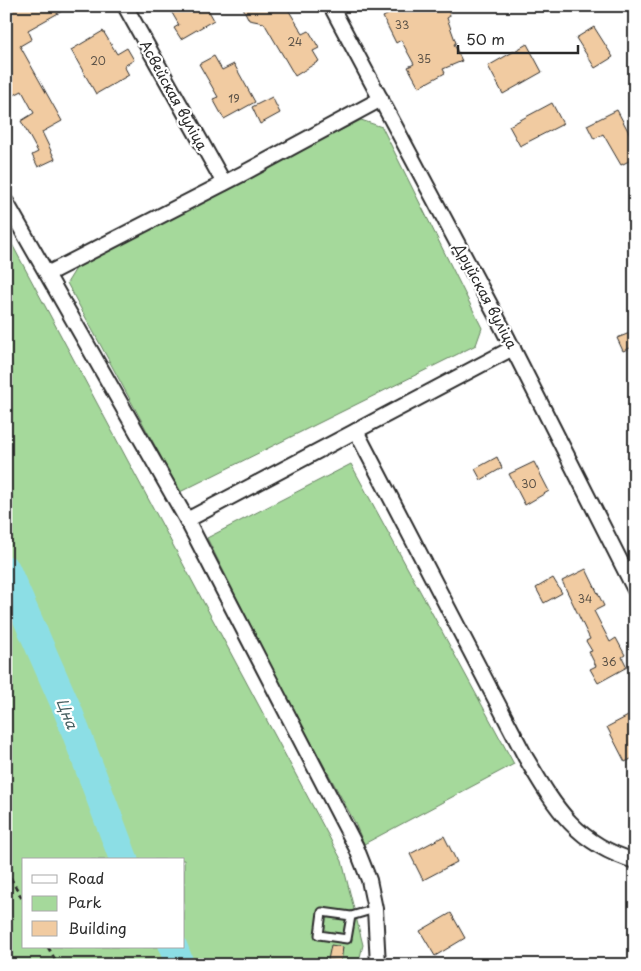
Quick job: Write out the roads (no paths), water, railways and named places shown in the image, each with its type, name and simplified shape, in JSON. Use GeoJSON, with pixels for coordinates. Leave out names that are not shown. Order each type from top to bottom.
{"type":"FeatureCollection","features":[{"type":"Feature","properties":{"kind":"street","name":"Асвейская вуліца"},"geometry":{"type":"LineString","coordinates":[[125,6],[224,183]]}},
{"type":"Feature","properties":{"kind":"street","name":"Друйская вуліца"},"geometry":{"type":"LineString","coordinates":[[331,6],[513,348],[635,590]]}},
{"type":"Feature","properties":{"kind":"street"},"geometry":{"type":"LineString","coordinates":[[47,274],[224,183],[381,98]]}},
{"type":"Feature","properties":{"kind":"street"},"geometry":{"type":"LineString","coordinates":[[6,202],[187,520],[356,847],[368,880],[375,909],[378,965]]}},
{"type":"Feature","properties":{"kind":"street"},"geometry":{"type":"LineString","coordinates":[[187,520],[513,348]]}},
{"type":"Feature","properties":{"kind":"street"},"geometry":{"type":"LineString","coordinates":[[356,431],[522,750],[554,803],[576,829],[602,849],[635,861]]}},
{"type":"Feature","properties":{"kind":"lane"},"geometry":{"type":"LineString","coordinates":[[351,916],[347,939],[319,935],[322,912],[351,916],[375,909]]}},
{"type":"Feature","properties":{"kind":"waterway","name":"Цна"},"geometry":{"type":"LineString","coordinates":[[6,570],[68,711],[123,858]]}},
{"type":"Feature","properties":{"kind":"waterway","name":"Цна"},"geometry":{"type":"LineString","coordinates":[[173,948],[180,965]]}}]}
